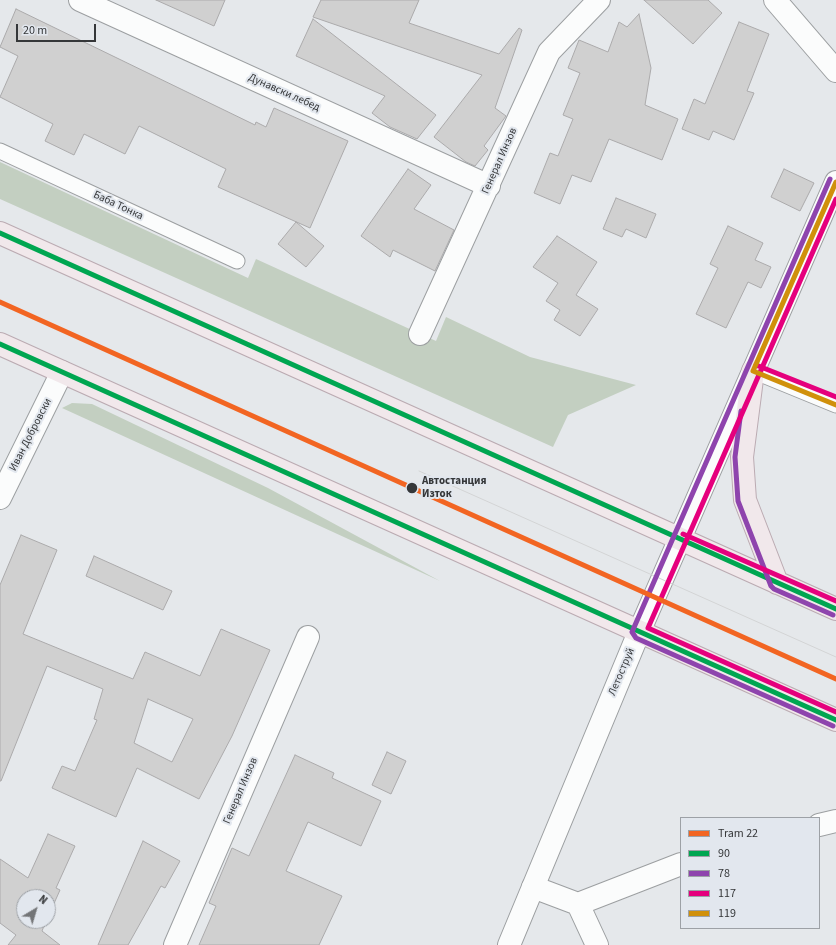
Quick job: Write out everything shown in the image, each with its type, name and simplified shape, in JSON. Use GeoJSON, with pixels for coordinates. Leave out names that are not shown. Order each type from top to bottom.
{"type":"FeatureCollection","features":[{"type":"Feature","properties":{"kind":"main road"},"geometry":{"type":"LineString","coordinates":[[0,233],[836,609]]}},
{"type":"Feature","properties":{"kind":"main road"},"geometry":{"type":"LineString","coordinates":[[0,344],[836,720]]}},
{"type":"Feature","properties":{"kind":"main road"},"geometry":{"type":"LineString","coordinates":[[753,370],[742,457],[745,500],[777,583]]}},
{"type":"Feature","properties":{"kind":"street","name":"Дунавски лебед"},"geometry":{"type":"LineString","coordinates":[[80,0],[489,186]]}},
{"type":"Feature","properties":{"kind":"street","name":"Генерал Инзов"},"geometry":{"type":"LineString","coordinates":[[420,334],[550,52],[599,0]]}},
{"type":"Feature","properties":{"kind":"street"},"geometry":{"type":"LineString","coordinates":[[775,0],[836,71]]}},
{"type":"Feature","properties":{"kind":"street","name":"Летоструй"},"geometry":{"type":"LineString","coordinates":[[509,945],[639,632],[836,182]]}},
{"type":"Feature","properties":{"kind":"street","name":"Иван Добровски"},"geometry":{"type":"LineString","coordinates":[[0,498],[8,461],[62,372]]}},
{"type":"Feature","properties":{"kind":"street","name":"Генерал Инзов"},"geometry":{"type":"LineString","coordinates":[[175,945],[308,637]]}},
{"type":"Feature","properties":{"kind":"street"},"geometry":{"type":"LineString","coordinates":[[820,825],[836,821]]}},
{"type":"Feature","properties":{"kind":"street"},"geometry":{"type":"LineString","coordinates":[[533,887],[578,904],[680,864]]}},
{"type":"Feature","properties":{"kind":"street"},"geometry":{"type":"LineString","coordinates":[[578,904],[597,945]]}},
{"type":"Feature","properties":{"kind":"lane","name":"Баба Тонка"},"geometry":{"type":"LineString","coordinates":[[0,151],[237,262]]}},
{"type":"Feature","properties":{"kind":"lane"},"geometry":{"type":"LineString","coordinates":[[753,370],[836,405]]}},
{"type":"Feature","properties":{"kind":"green space"},"geometry":{"type":"Polygon","coordinates":[[[0,162],[248,278],[256,259],[436,341],[446,317],[530,357],[636,385],[568,415],[553,447],[0,199],[0,162]]]}},
{"type":"Feature","properties":{"kind":"green space"},"geometry":{"type":"Polygon","coordinates":[[[72,403],[92,404],[268,488],[440,581],[62,408],[72,403]]]}},
{"type":"Feature","properties":{"kind":"building"},"geometry":{"type":"Polygon","coordinates":[[[156,0],[225,0],[214,26],[156,0]]]}},
{"type":"Feature","properties":{"kind":"building"},"geometry":{"type":"Polygon","coordinates":[[[321,0],[419,0],[409,23],[499,54],[519,28],[522,30],[495,108],[506,116],[484,146],[488,150],[475,166],[466,162],[434,137],[482,75],[313,17],[321,0]]]}},
{"type":"Feature","properties":{"kind":"building"},"geometry":{"type":"Polygon","coordinates":[[[644,0],[708,0],[722,13],[693,44],[644,0]]]}},
{"type":"Feature","properties":{"kind":"building"},"geometry":{"type":"Polygon","coordinates":[[[16,9],[255,125],[256,122],[266,127],[274,108],[348,141],[310,228],[218,187],[226,169],[139,126],[125,154],[84,134],[74,155],[45,141],[53,124],[0,97],[18,56],[0,47],[16,9]]]}},
{"type":"Feature","properties":{"kind":"building"},"geometry":{"type":"Polygon","coordinates":[[[639,14],[651,68],[645,105],[678,119],[662,160],[609,139],[591,182],[572,175],[560,204],[534,193],[550,153],[558,156],[573,119],[563,115],[580,73],[568,68],[579,40],[608,52],[619,22],[627,27],[639,14]]]}},
{"type":"Feature","properties":{"kind":"building"},"geometry":{"type":"Polygon","coordinates":[[[313,19],[436,115],[417,139],[390,127],[372,113],[385,96],[296,56],[313,19]]]}},
{"type":"Feature","properties":{"kind":"building"},"geometry":{"type":"Polygon","coordinates":[[[739,22],[769,34],[747,91],[754,93],[734,140],[713,131],[709,140],[682,129],[694,99],[705,104],[739,22]]]}},
{"type":"Feature","properties":{"kind":"building"},"geometry":{"type":"Polygon","coordinates":[[[408,169],[431,185],[414,209],[454,230],[435,271],[393,250],[390,257],[361,236],[408,169]]]}},
{"type":"Feature","properties":{"kind":"building"},"geometry":{"type":"Polygon","coordinates":[[[784,169],[814,183],[800,211],[771,197],[784,169]]]}},
{"type":"Feature","properties":{"kind":"building"},"geometry":{"type":"Polygon","coordinates":[[[616,198],[656,214],[646,238],[626,229],[622,237],[603,229],[616,198]]]}},
{"type":"Feature","properties":{"kind":"building"},"geometry":{"type":"Polygon","coordinates":[[[296,222],[324,246],[306,267],[278,244],[296,222]]]}},
{"type":"Feature","properties":{"kind":"building"},"geometry":{"type":"Polygon","coordinates":[[[728,226],[763,243],[755,260],[771,267],[761,288],[748,282],[726,328],[696,314],[718,268],[710,264],[728,226]]]}},
{"type":"Feature","properties":{"kind":"building"},"geometry":{"type":"Polygon","coordinates":[[[557,236],[597,262],[576,295],[598,309],[580,336],[554,320],[560,310],[546,301],[558,283],[533,267],[557,236]]]}},
{"type":"Feature","properties":{"kind":"building"},"geometry":{"type":"Polygon","coordinates":[[[21,535],[57,550],[23,634],[133,679],[145,652],[200,676],[221,629],[270,650],[232,736],[199,799],[137,768],[116,817],[52,788],[62,766],[75,771],[97,720],[94,719],[103,689],[47,666],[0,781],[0,585],[21,535]],[[148,699],[134,743],[172,762],[193,719],[148,699]]]}},
{"type":"Feature","properties":{"kind":"building"},"geometry":{"type":"Polygon","coordinates":[[[94,556],[172,591],[163,610],[86,576],[94,556]]]}},
{"type":"Feature","properties":{"kind":"building"},"geometry":{"type":"Polygon","coordinates":[[[387,752],[406,761],[391,794],[372,785],[387,752]]]}},
{"type":"Feature","properties":{"kind":"building"},"geometry":{"type":"Polygon","coordinates":[[[295,755],[334,773],[332,778],[381,801],[361,846],[308,822],[286,871],[342,896],[319,945],[199,945],[216,906],[209,903],[232,848],[249,856],[295,755]]]}},
{"type":"Feature","properties":{"kind":"building"},"geometry":{"type":"Polygon","coordinates":[[[48,834],[75,846],[56,888],[60,890],[56,899],[56,889],[16,889],[16,929],[43,929],[42,931],[60,945],[8,945],[16,935],[0,923],[0,859],[28,878],[48,834]]]}},
{"type":"Feature","properties":{"kind":"building"},"geometry":{"type":"Polygon","coordinates":[[[143,841],[180,861],[165,888],[161,886],[128,945],[98,945],[143,841]]]}},
{"type":"Feature","properties":{"kind":"tram line","name":"22"},"geometry":{"type":"LineString","coordinates":[[0,302],[836,679]]}},
{"type":"Feature","properties":{"kind":"tram line"},"geometry":{"type":"LineString","coordinates":[[419,471],[836,657]]}},
{"type":"Feature","properties":{"kind":"transit line","name":"78"},"geometry":{"type":"LineString","coordinates":[[830,179],[632,632],[636,638],[833,726]]}},
{"type":"Feature","properties":{"kind":"transit line","name":"119"},"geometry":{"type":"LineString","coordinates":[[836,182],[753,371],[836,405]]}},
{"type":"Feature","properties":{"kind":"transit line","name":"117"},"geometry":{"type":"LineString","coordinates":[[836,199],[648,628],[836,712]]}},
{"type":"Feature","properties":{"kind":"transit line","name":"90"},"geometry":{"type":"LineString","coordinates":[[0,233],[836,609]]}},
{"type":"Feature","properties":{"kind":"transit line","name":"90"},"geometry":{"type":"LineString","coordinates":[[0,344],[836,720]]}},
{"type":"Feature","properties":{"kind":"transit line","name":"117"},"geometry":{"type":"LineString","coordinates":[[756,365],[836,397]]}},
{"type":"Feature","properties":{"kind":"transit line","name":"78"},"geometry":{"type":"LineString","coordinates":[[741,411],[735,457],[738,501],[771,586],[774,589],[833,615]]}},
{"type":"Feature","properties":{"kind":"transit line","name":"117"},"geometry":{"type":"LineString","coordinates":[[683,534],[836,601]]}},
{"type":"Feature","properties":{"kind":"place","name":"Автостанция Изток"},"geometry":{"type":"Point","coordinates":[412,488]}}]}
